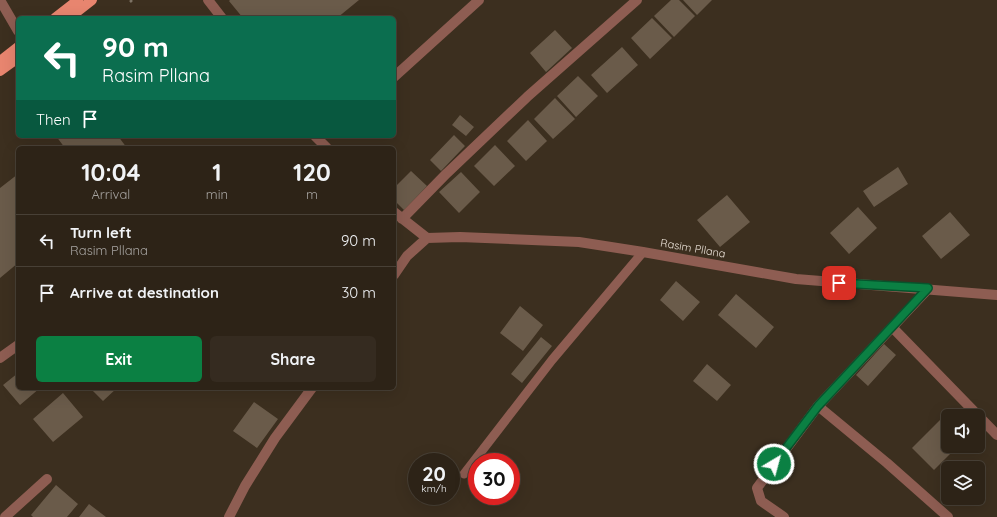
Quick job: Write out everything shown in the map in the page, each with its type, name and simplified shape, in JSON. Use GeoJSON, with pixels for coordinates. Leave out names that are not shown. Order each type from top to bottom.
{"type":"FeatureCollection","features":[{"type":"Feature","properties":{"kind":"main road"},"geometry":{"type":"LineString","coordinates":[[58,16],[78,0]]}},
{"type":"Feature","properties":{"kind":"main road"},"geometry":{"type":"LineString","coordinates":[[72,16],[92,0]]}},
{"type":"Feature","properties":{"kind":"main road"},"geometry":{"type":"LineString","coordinates":[[0,60],[16,48]]}},
{"type":"Feature","properties":{"kind":"main road"},"geometry":{"type":"LineString","coordinates":[[0,71],[16,59]]}},
{"type":"Feature","properties":{"kind":"street"},"geometry":{"type":"LineString","coordinates":[[0,0],[16,28]]}},
{"type":"Feature","properties":{"kind":"street"},"geometry":{"type":"LineString","coordinates":[[208,0],[220,16]]}},
{"type":"Feature","properties":{"kind":"street"},"geometry":{"type":"LineString","coordinates":[[396,75],[479,0]]}},
{"type":"Feature","properties":{"kind":"street"},"geometry":{"type":"LineString","coordinates":[[402,219],[447,173],[527,97],[637,0]]}},
{"type":"Feature","properties":{"kind":"street"},"geometry":{"type":"LineString","coordinates":[[396,214],[427,238],[407,256],[396,272]]}},
{"type":"Feature","properties":{"kind":"street","name":"Rasim Pllana"},"geometry":{"type":"LineString","coordinates":[[427,238],[460,237],[579,242],[796,279],[928,288],[997,295]]}},
{"type":"Feature","properties":{"kind":"street"},"geometry":{"type":"LineString","coordinates":[[784,517],[761,501],[757,488],[818,406],[928,288]]}},
{"type":"Feature","properties":{"kind":"street"},"geometry":{"type":"LineString","coordinates":[[892,327],[997,435]]}},
{"type":"Feature","properties":{"kind":"street"},"geometry":{"type":"LineString","coordinates":[[0,358],[16,346]]}},
{"type":"Feature","properties":{"kind":"street"},"geometry":{"type":"LineString","coordinates":[[230,517],[245,486],[275,438],[311,390]]}},
{"type":"Feature","properties":{"kind":"street"},"geometry":{"type":"LineString","coordinates":[[818,406],[887,463],[948,517]]}},
{"type":"Feature","properties":{"kind":"street"},"geometry":{"type":"LineString","coordinates":[[6,517],[47,479]]}},
{"type":"Feature","properties":{"kind":"lane"},"geometry":{"type":"LineString","coordinates":[[464,474],[552,360],[643,252]]}},
{"type":"Feature","properties":{"kind":"building"},"geometry":{"type":"Polygon","coordinates":[[[359,0],[339,16],[241,16],[229,1],[359,0]]]}},
{"type":"Feature","properties":{"kind":"building"},"geometry":{"type":"Polygon","coordinates":[[[671,0],[679,0],[695,16],[674,37],[654,16],[671,0]]]}},
{"type":"Feature","properties":{"kind":"building"},"geometry":{"type":"Polygon","coordinates":[[[683,0],[712,0],[697,15],[683,0]]]}},
{"type":"Feature","properties":{"kind":"building"},"geometry":{"type":"Polygon","coordinates":[[[652,18],[672,38],[650,59],[631,38],[652,18]]]}},
{"type":"Feature","properties":{"kind":"building"},"geometry":{"type":"Polygon","coordinates":[[[555,30],[572,48],[546,72],[530,53],[555,30]]]}},
{"type":"Feature","properties":{"kind":"building"},"geometry":{"type":"Polygon","coordinates":[[[622,47],[638,65],[607,93],[591,75],[622,47]]]}},
{"type":"Feature","properties":{"kind":"building"},"geometry":{"type":"Polygon","coordinates":[[[578,76],[598,96],[576,117],[557,96],[578,76]]]}},
{"type":"Feature","properties":{"kind":"building"},"geometry":{"type":"Polygon","coordinates":[[[555,98],[575,119],[553,139],[534,119],[555,98]]]}},
{"type":"Feature","properties":{"kind":"building"},"geometry":{"type":"Polygon","coordinates":[[[460,115],[474,127],[466,136],[452,125],[460,115]]]}},
{"type":"Feature","properties":{"kind":"building"},"geometry":{"type":"Polygon","coordinates":[[[528,120],[547,141],[526,161],[507,141],[528,120]]]}},
{"type":"Feature","properties":{"kind":"building"},"geometry":{"type":"Polygon","coordinates":[[[454,135],[465,146],[441,171],[430,160],[454,135]]]}},
{"type":"Feature","properties":{"kind":"building"},"geometry":{"type":"Polygon","coordinates":[[[58,138],[120,138],[126,146],[64,146],[58,138]]]}},
{"type":"Feature","properties":{"kind":"building"},"geometry":{"type":"Polygon","coordinates":[[[495,145],[515,166],[494,186],[474,166],[495,145]]]}},
{"type":"Feature","properties":{"kind":"building"},"geometry":{"type":"Polygon","coordinates":[[[898,167],[908,184],[874,207],[863,191],[898,167]]]}},
{"type":"Feature","properties":{"kind":"building"},"geometry":{"type":"Polygon","coordinates":[[[411,171],[427,186],[404,210],[396,202],[396,186],[411,171]]]}},
{"type":"Feature","properties":{"kind":"building"},"geometry":{"type":"Polygon","coordinates":[[[461,172],[480,192],[459,213],[439,192],[461,172]]]}},
{"type":"Feature","properties":{"kind":"building"},"geometry":{"type":"Polygon","coordinates":[[[16,176],[16,265],[0,278],[0,188],[16,176]]]}},
{"type":"Feature","properties":{"kind":"building"},"geometry":{"type":"Polygon","coordinates":[[[727,195],[750,222],[720,247],[697,220],[727,195]]]}},
{"type":"Feature","properties":{"kind":"building"},"geometry":{"type":"Polygon","coordinates":[[[858,207],[877,228],[849,254],[830,233],[858,207]]]}},
{"type":"Feature","properties":{"kind":"building"},"geometry":{"type":"Polygon","coordinates":[[[950,212],[970,235],[941,259],[922,236],[950,212]]]}},
{"type":"Feature","properties":{"kind":"building"},"geometry":{"type":"Polygon","coordinates":[[[676,281],[700,302],[683,321],[660,300],[676,281]]]}},
{"type":"Feature","properties":{"kind":"building"},"geometry":{"type":"Polygon","coordinates":[[[736,294],[774,327],[756,348],[718,315],[736,294]]]}},
{"type":"Feature","properties":{"kind":"building"},"geometry":{"type":"Polygon","coordinates":[[[520,306],[543,325],[523,351],[500,333],[520,306]]]}},
{"type":"Feature","properties":{"kind":"building"},"geometry":{"type":"Polygon","coordinates":[[[541,337],[552,346],[522,383],[511,374],[541,337]]]}},
{"type":"Feature","properties":{"kind":"building"},"geometry":{"type":"Polygon","coordinates":[[[884,344],[896,355],[868,386],[856,375],[884,344]]]}},
{"type":"Feature","properties":{"kind":"building"},"geometry":{"type":"Polygon","coordinates":[[[707,364],[731,385],[717,401],[693,381],[707,364]]]}},
{"type":"Feature","properties":{"kind":"building"},"geometry":{"type":"Polygon","coordinates":[[[16,375],[16,390],[38,390],[20,405],[3,385],[16,375]]]}},
{"type":"Feature","properties":{"kind":"building"},"geometry":{"type":"Polygon","coordinates":[[[92,390],[115,390],[103,401],[92,390]]]}},
{"type":"Feature","properties":{"kind":"building"},"geometry":{"type":"Polygon","coordinates":[[[63,393],[83,417],[53,442],[33,419],[63,393]]]}},
{"type":"Feature","properties":{"kind":"building"},"geometry":{"type":"Polygon","coordinates":[[[254,402],[278,419],[257,448],[233,431],[254,402]]]}},
{"type":"Feature","properties":{"kind":"building"},"geometry":{"type":"Polygon","coordinates":[[[941,419],[941,453],[951,453],[943,461],[941,461],[941,463],[934,470],[912,448],[941,419]]]}},
{"type":"Feature","properties":{"kind":"building"},"geometry":{"type":"Polygon","coordinates":[[[56,485],[78,504],[67,517],[33,517],[31,515],[56,485]]]}},
{"type":"Feature","properties":{"kind":"building"},"geometry":{"type":"Polygon","coordinates":[[[89,504],[106,517],[79,517],[89,504]]]}},
{"type":"Feature","properties":{"kind":"route"},"geometry":{"type":"LineString","coordinates":[[774,464],[818,406],[928,288],[839,283]]}}]}
